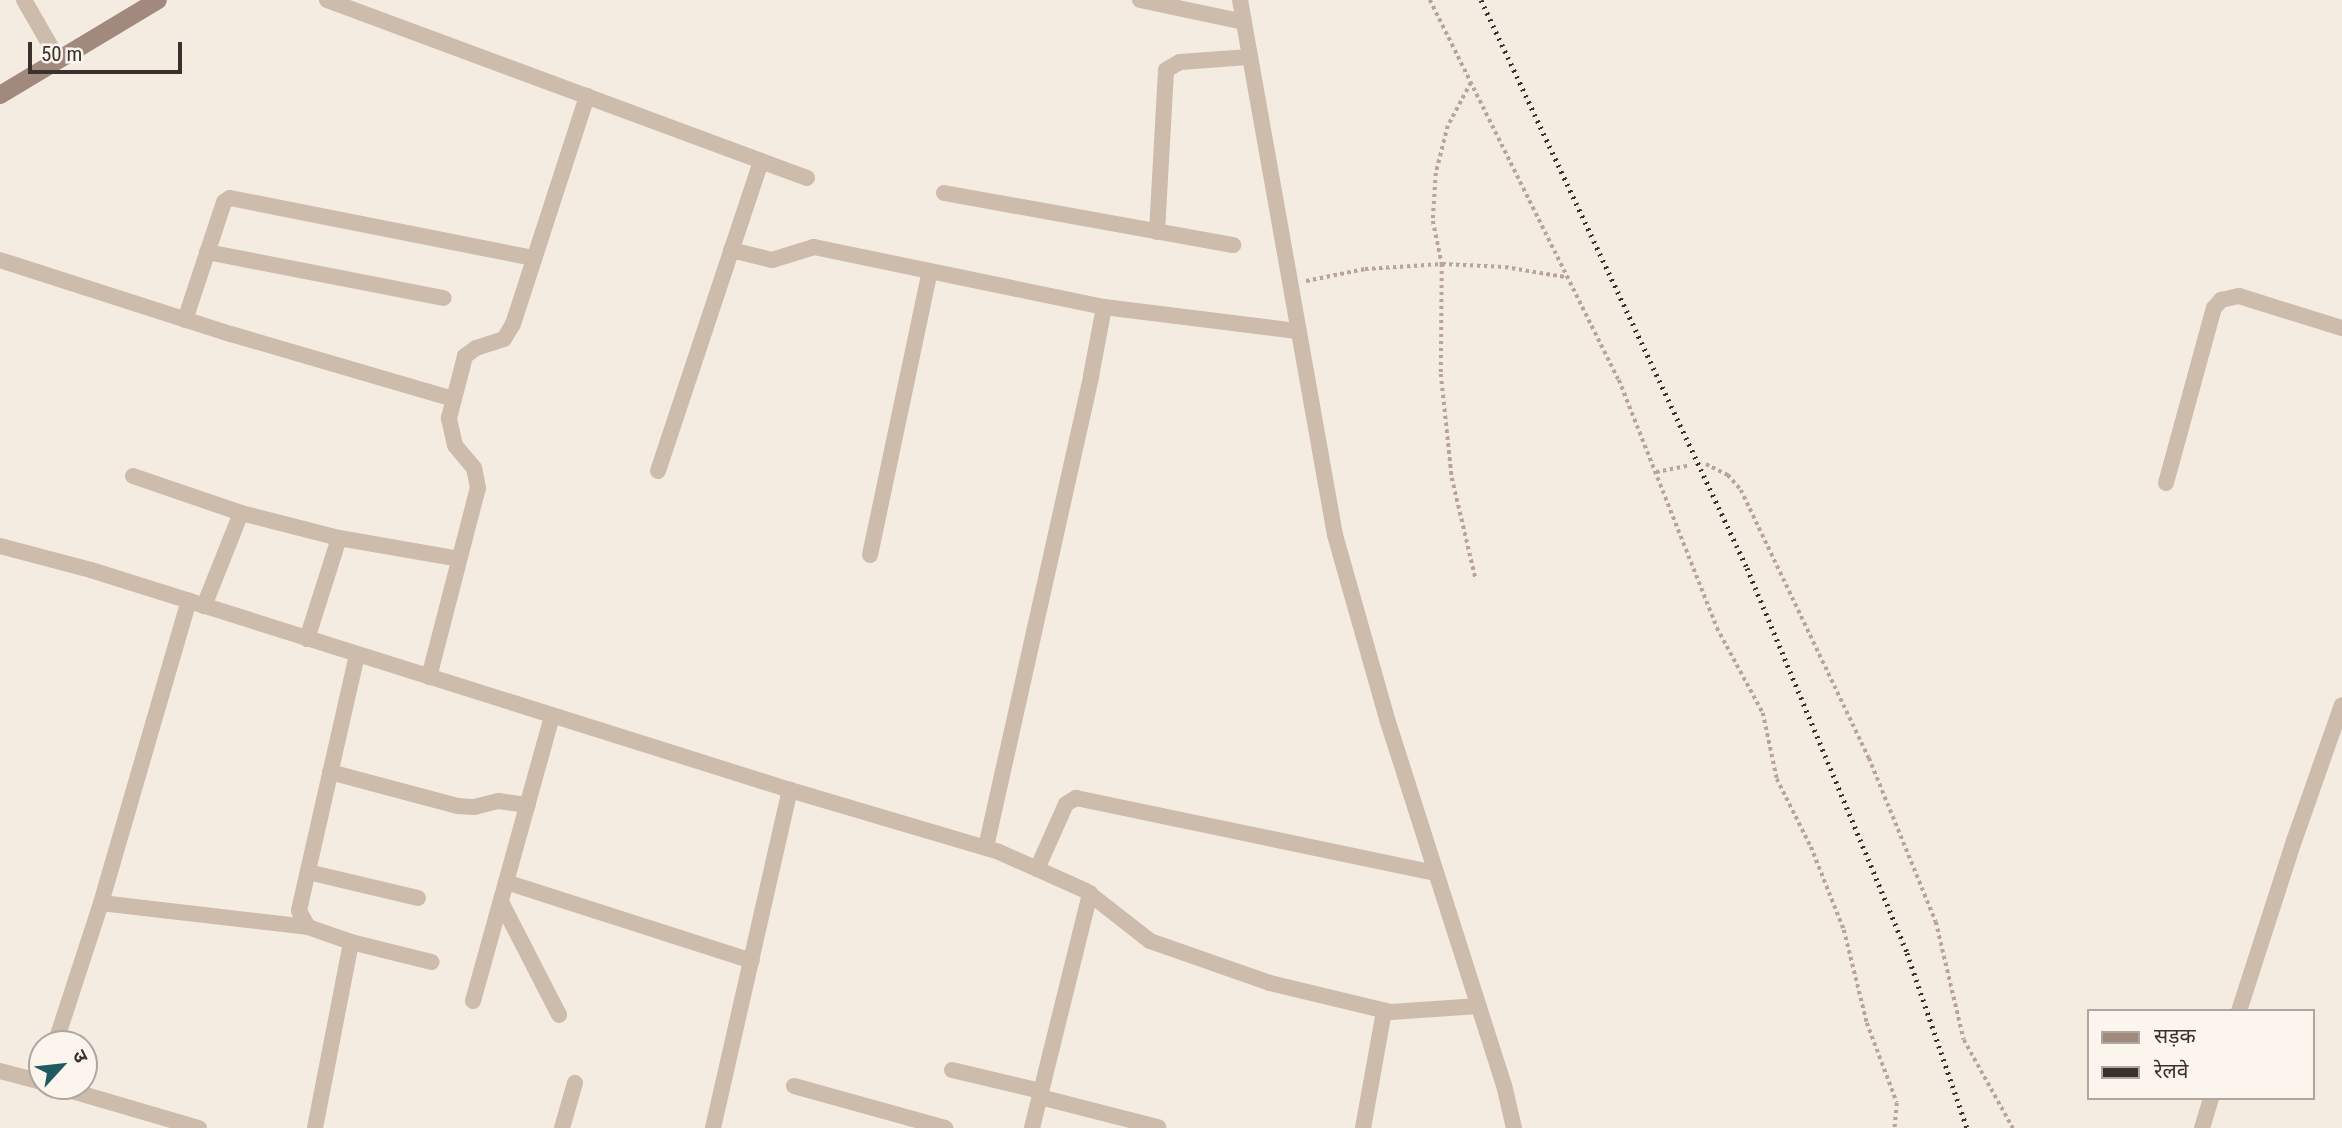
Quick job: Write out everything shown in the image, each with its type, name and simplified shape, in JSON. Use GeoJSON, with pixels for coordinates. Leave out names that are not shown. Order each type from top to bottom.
{"type":"FeatureCollection","features":[{"type":"Feature","properties":{"kind":"main road"},"geometry":{"type":"LineString","coordinates":[[0,95],[158,0]]}},
{"type":"Feature","properties":{"kind":"street"},"geometry":{"type":"LineString","coordinates":[[24,0],[58,60]]}},
{"type":"Feature","properties":{"kind":"street"},"geometry":{"type":"LineString","coordinates":[[327,0],[807,178]]}},
{"type":"Feature","properties":{"kind":"street"},"geometry":{"type":"LineString","coordinates":[[1140,0],[1244,22]]}},
{"type":"Feature","properties":{"kind":"street"},"geometry":{"type":"LineString","coordinates":[[1240,0],[1335,535],[1388,722],[1504,1085],[1514,1128]]}},
{"type":"Feature","properties":{"kind":"street"},"geometry":{"type":"LineString","coordinates":[[1157,232],[1166,70],[1180,62],[1249,57]]}},
{"type":"Feature","properties":{"kind":"street"},"geometry":{"type":"LineString","coordinates":[[429,677],[478,488],[474,468],[451,434],[449,418],[465,356],[476,348],[504,339],[513,324],[587,96]]}},
{"type":"Feature","properties":{"kind":"street"},"geometry":{"type":"LineString","coordinates":[[659,471],[761,161]]}},
{"type":"Feature","properties":{"kind":"street"},"geometry":{"type":"LineString","coordinates":[[944,193],[1233,245]]}},
{"type":"Feature","properties":{"kind":"street"},"geometry":{"type":"LineString","coordinates":[[185,320],[224,202],[238,197],[534,258]]}},
{"type":"Feature","properties":{"kind":"street"},"geometry":{"type":"LineString","coordinates":[[731,250],[772,260],[792,257],[814,247],[1104,307],[1298,331]]}},
{"type":"Feature","properties":{"kind":"street"},"geometry":{"type":"LineString","coordinates":[[207,252],[444,298]]}},
{"type":"Feature","properties":{"kind":"street"},"geometry":{"type":"LineString","coordinates":[[0,260],[185,320],[454,399]]}},
{"type":"Feature","properties":{"kind":"street"},"geometry":{"type":"LineString","coordinates":[[870,555],[930,271]]}},
{"type":"Feature","properties":{"kind":"street"},"geometry":{"type":"LineString","coordinates":[[2166,484],[2214,308],[2221,300],[2239,296],[2342,328]]}},
{"type":"Feature","properties":{"kind":"street"},"geometry":{"type":"LineString","coordinates":[[986,847],[1104,307]]}},
{"type":"Feature","properties":{"kind":"street"},"geometry":{"type":"LineString","coordinates":[[134,476],[241,513],[339,538],[459,559]]}},
{"type":"Feature","properties":{"kind":"street"},"geometry":{"type":"LineString","coordinates":[[60,1030],[197,604],[241,513]]}},
{"type":"Feature","properties":{"kind":"street"},"geometry":{"type":"LineString","coordinates":[[307,639],[339,538]]}},
{"type":"Feature","properties":{"kind":"street"},"geometry":{"type":"LineString","coordinates":[[0,545],[790,790],[986,847],[1090,893],[1140,935],[1164,947],[1270,983],[1384,1011],[1479,1006]]}},
{"type":"Feature","properties":{"kind":"street"},"geometry":{"type":"LineString","coordinates":[[309,928],[299,911],[357,655]]}},
{"type":"Feature","properties":{"kind":"street"},"geometry":{"type":"LineString","coordinates":[[2240,1009],[2342,705]]}},
{"type":"Feature","properties":{"kind":"street"},"geometry":{"type":"LineString","coordinates":[[473,1001],[552,716]]}},
{"type":"Feature","properties":{"kind":"street"},"geometry":{"type":"LineString","coordinates":[[330,772],[458,806],[474,807],[498,801],[528,805]]}},
{"type":"Feature","properties":{"kind":"street"},"geometry":{"type":"LineString","coordinates":[[713,1128],[790,790]]}},
{"type":"Feature","properties":{"kind":"street"},"geometry":{"type":"LineString","coordinates":[[1037,869],[1066,804],[1076,798],[1436,873]]}},
{"type":"Feature","properties":{"kind":"street"},"geometry":{"type":"LineString","coordinates":[[308,872],[418,898]]}},
{"type":"Feature","properties":{"kind":"street"},"geometry":{"type":"LineString","coordinates":[[506,882],[752,961]]}},
{"type":"Feature","properties":{"kind":"street"},"geometry":{"type":"LineString","coordinates":[[1032,1128],[1090,893]]}},
{"type":"Feature","properties":{"kind":"street"},"geometry":{"type":"LineString","coordinates":[[500,902],[559,1015]]}},
{"type":"Feature","properties":{"kind":"street"},"geometry":{"type":"LineString","coordinates":[[101,903],[309,928],[351,942],[432,962]]}},
{"type":"Feature","properties":{"kind":"street"},"geometry":{"type":"LineString","coordinates":[[315,1128],[351,942]]}},
{"type":"Feature","properties":{"kind":"street"},"geometry":{"type":"LineString","coordinates":[[1363,1128],[1384,1011]]}},
{"type":"Feature","properties":{"kind":"street"},"geometry":{"type":"LineString","coordinates":[[952,1070],[1157,1128]]}},
{"type":"Feature","properties":{"kind":"street"},"geometry":{"type":"LineString","coordinates":[[0,1071],[28,1078]]}},
{"type":"Feature","properties":{"kind":"street"},"geometry":{"type":"LineString","coordinates":[[562,1128],[575,1083]]}},
{"type":"Feature","properties":{"kind":"street"},"geometry":{"type":"LineString","coordinates":[[794,1086],[945,1128]]}},
{"type":"Feature","properties":{"kind":"street"},"geometry":{"type":"LineString","coordinates":[[98,1099],[199,1128]]}},
{"type":"Feature","properties":{"kind":"street"},"geometry":{"type":"LineString","coordinates":[[2202,1128],[2210,1100]]}},
{"type":"Feature","properties":{"kind":"path"},"geometry":{"type":"LineString","coordinates":[[1430,0],[1619,380],[1717,628],[1763,713],[1776,779],[1811,847],[1844,930],[1867,1023],[1896,1103],[1895,1128]]}},
{"type":"Feature","properties":{"kind":"path"},"geometry":{"type":"LineString","coordinates":[[1471,83],[1448,126],[1436,173],[1433,221],[1441,264],[1444,400],[1452,478],[1476,580]]}},
{"type":"Feature","properties":{"kind":"path"},"geometry":{"type":"LineString","coordinates":[[1290,284],[1365,269],[1441,264],[1505,267],[1566,277]]}},
{"type":"Feature","properties":{"kind":"path"},"geometry":{"type":"LineString","coordinates":[[1706,464],[1728,475],[1741,490],[1869,758],[1936,922],[1964,1040],[2012,1128]]}},
{"type":"Feature","properties":{"kind":"path"},"geometry":{"type":"LineString","coordinates":[[1656,472],[1687,466]]}},
{"type":"Feature","properties":{"kind":"railway"},"geometry":{"type":"LineString","coordinates":[[1481,0],[1747,568],[1907,953],[1967,1128]]}}]}
